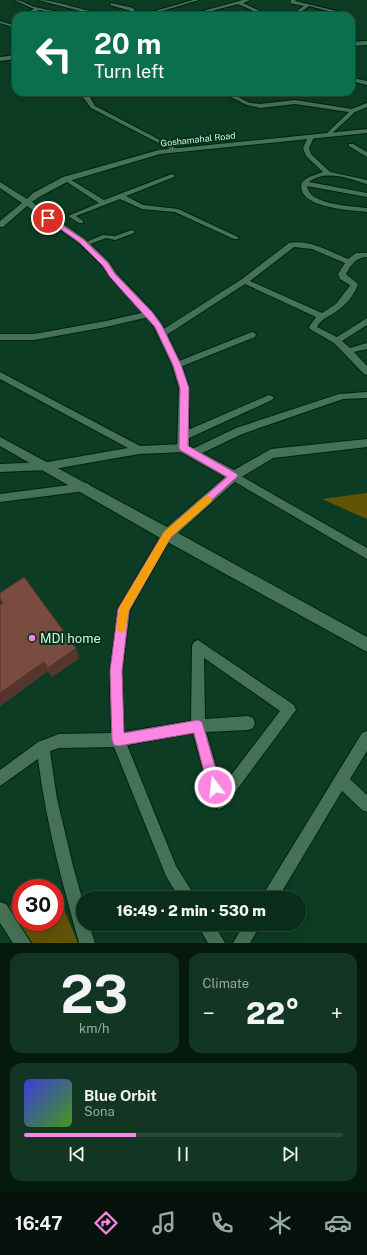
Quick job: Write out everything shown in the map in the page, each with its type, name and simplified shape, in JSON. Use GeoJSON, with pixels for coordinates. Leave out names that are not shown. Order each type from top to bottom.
{"type":"FeatureCollection","features":[{"type":"Feature","properties":{"kind":"street"},"geometry":{"type":"LineString","coordinates":[[16,0],[56,12]]}},
{"type":"Feature","properties":{"kind":"street"},"geometry":{"type":"LineString","coordinates":[[40,0],[96,12]]}},
{"type":"Feature","properties":{"kind":"street"},"geometry":{"type":"LineString","coordinates":[[105,7],[119,0]]}},
{"type":"Feature","properties":{"kind":"street"},"geometry":{"type":"LineString","coordinates":[[153,12],[197,0]]}},
{"type":"Feature","properties":{"kind":"street"},"geometry":{"type":"LineString","coordinates":[[224,0],[259,12]]}},
{"type":"Feature","properties":{"kind":"street"},"geometry":{"type":"LineString","coordinates":[[202,12],[248,0]]}},
{"type":"Feature","properties":{"kind":"street"},"geometry":{"type":"LineString","coordinates":[[294,0],[291,2],[336,12]]}},
{"type":"Feature","properties":{"kind":"street"},"geometry":{"type":"LineString","coordinates":[[112,4],[132,9],[131,12]]}},
{"type":"Feature","properties":{"kind":"street"},"geometry":{"type":"LineString","coordinates":[[167,4],[173,6]]}},
{"type":"Feature","properties":{"kind":"street"},"geometry":{"type":"LineString","coordinates":[[298,12],[308,6]]}},
{"type":"Feature","properties":{"kind":"street"},"geometry":{"type":"LineString","coordinates":[[327,10],[339,7]]}},
{"type":"Feature","properties":{"kind":"street"},"geometry":{"type":"LineString","coordinates":[[31,12],[40,8]]}},
{"type":"Feature","properties":{"kind":"street"},"geometry":{"type":"LineString","coordinates":[[216,8],[223,11]]}},
{"type":"Feature","properties":{"kind":"street"},"geometry":{"type":"LineString","coordinates":[[0,22],[7,20]]}},
{"type":"Feature","properties":{"kind":"street"},"geometry":{"type":"LineString","coordinates":[[0,22],[12,26]]}},
{"type":"Feature","properties":{"kind":"street"},"geometry":{"type":"LineString","coordinates":[[355,44],[367,43]]}},
{"type":"Feature","properties":{"kind":"street"},"geometry":{"type":"LineString","coordinates":[[0,59],[12,58]]}},
{"type":"Feature","properties":{"kind":"street"},"geometry":{"type":"LineString","coordinates":[[355,80],[367,83]]}},
{"type":"Feature","properties":{"kind":"street"},"geometry":{"type":"LineString","coordinates":[[85,96],[94,107],[176,150]]}},
{"type":"Feature","properties":{"kind":"street"},"geometry":{"type":"LineString","coordinates":[[232,96],[249,104],[260,106],[296,102],[354,112]]}},
{"type":"Feature","properties":{"kind":"street"},"geometry":{"type":"LineString","coordinates":[[328,135],[354,112],[367,105]]}},
{"type":"Feature","properties":{"kind":"street","name":"Goshamahal Road"},"geometry":{"type":"LineString","coordinates":[[0,225],[26,203],[49,187],[66,179],[158,152],[367,131]]}},
{"type":"Feature","properties":{"kind":"street"},"geometry":{"type":"LineString","coordinates":[[311,137],[306,148],[308,155],[327,173]]}},
{"type":"Feature","properties":{"kind":"street"},"geometry":{"type":"LineString","coordinates":[[351,145],[367,155]]}},
{"type":"Feature","properties":{"kind":"street"},"geometry":{"type":"LineString","coordinates":[[358,150],[367,148]]}},
{"type":"Feature","properties":{"kind":"street"},"geometry":{"type":"LineString","coordinates":[[367,182],[327,173],[310,177],[304,183],[304,190],[308,196],[323,203],[366,210],[367,201]]}},
{"type":"Feature","properties":{"kind":"street"},"geometry":{"type":"LineString","coordinates":[[81,222],[71,216],[172,176]]}},
{"type":"Feature","properties":{"kind":"street"},"geometry":{"type":"LineString","coordinates":[[66,179],[104,204]]}},
{"type":"Feature","properties":{"kind":"street"},"geometry":{"type":"LineString","coordinates":[[304,183],[367,195]]}},
{"type":"Feature","properties":{"kind":"street"},"geometry":{"type":"LineString","coordinates":[[0,184],[85,244],[106,264],[113,275],[150,314],[159,326],[177,365],[184,388],[187,446]]}},
{"type":"Feature","properties":{"kind":"street"},"geometry":{"type":"LineString","coordinates":[[122,197],[142,207],[176,210],[236,238]]}},
{"type":"Feature","properties":{"kind":"street"},"geometry":{"type":"LineString","coordinates":[[85,244],[105,236],[115,238],[132,232]]}},
{"type":"Feature","properties":{"kind":"street"},"geometry":{"type":"LineString","coordinates":[[162,334],[245,281],[292,245],[301,244],[310,246],[349,262]]}},
{"type":"Feature","properties":{"kind":"street"},"geometry":{"type":"LineString","coordinates":[[367,255],[359,255],[349,262],[342,274],[343,277],[354,284],[353,288],[333,310],[321,316],[313,327],[338,341],[367,372]]}},
{"type":"Feature","properties":{"kind":"street"},"geometry":{"type":"LineString","coordinates":[[245,281],[321,316]]}},
{"type":"Feature","properties":{"kind":"street"},"geometry":{"type":"LineString","coordinates":[[0,337],[34,337],[106,324],[150,314]]}},
{"type":"Feature","properties":{"kind":"street"},"geometry":{"type":"LineString","coordinates":[[338,341],[367,321]]}},
{"type":"Feature","properties":{"kind":"street"},"geometry":{"type":"LineString","coordinates":[[177,365],[252,335]]}},
{"type":"Feature","properties":{"kind":"street"},"geometry":{"type":"LineString","coordinates":[[348,351],[367,346]]}},
{"type":"Feature","properties":{"kind":"street"},"geometry":{"type":"LineString","coordinates":[[0,375],[139,450]]}},
{"type":"Feature","properties":{"kind":"street"},"geometry":{"type":"LineString","coordinates":[[0,468],[48,466],[139,450],[187,446],[239,431],[342,396],[367,395]]}},
{"type":"Feature","properties":{"kind":"street"},"geometry":{"type":"LineString","coordinates":[[187,446],[268,398]]}},
{"type":"Feature","properties":{"kind":"street"},"geometry":{"type":"LineString","coordinates":[[0,441],[48,466],[367,645]]}},
{"type":"Feature","properties":{"kind":"street"},"geometry":{"type":"LineString","coordinates":[[184,891],[171,871],[118,740],[116,671],[124,609],[167,534],[234,476],[271,454],[367,443]]}},
{"type":"Feature","properties":{"kind":"street"},"geometry":{"type":"LineString","coordinates":[[187,446],[234,476],[367,554]]}},
{"type":"Feature","properties":{"kind":"street"},"geometry":{"type":"LineString","coordinates":[[0,498],[85,487]]}},
{"type":"Feature","properties":{"kind":"street"},"geometry":{"type":"LineString","coordinates":[[198,646],[290,710],[219,802],[198,726],[198,646]]}},
{"type":"Feature","properties":{"kind":"street"},"geometry":{"type":"LineString","coordinates":[[0,780],[43,747],[59,741],[118,740],[198,726],[248,723]]}},
{"type":"Feature","properties":{"kind":"street"},"geometry":{"type":"LineString","coordinates":[[273,891],[367,738]]}},
{"type":"Feature","properties":{"kind":"street"},"geometry":{"type":"LineString","coordinates":[[43,747],[50,799],[65,866],[87,943]]}},
{"type":"Feature","properties":{"kind":"street"},"geometry":{"type":"LineString","coordinates":[[342,781],[367,805]]}},
{"type":"Feature","properties":{"kind":"street"},"geometry":{"type":"LineString","coordinates":[[0,910],[24,943]]}},
{"type":"Feature","properties":{"kind":"street"},"geometry":{"type":"LineString","coordinates":[[208,931],[216,943]]}},
{"type":"Feature","properties":{"kind":"street"},"geometry":{"type":"LineString","coordinates":[[241,943],[249,931]]}},
{"type":"Feature","properties":{"kind":"shaded area"},"geometry":{"type":"Polygon","coordinates":[[[367,493],[367,519],[322,499],[367,493]]]}},
{"type":"Feature","properties":{"kind":"shaded area"},"geometry":{"type":"Polygon","coordinates":[[[12,906],[12,926],[3,913],[12,906]]]}},
{"type":"Feature","properties":{"kind":"shaded area"},"geometry":{"type":"Polygon","coordinates":[[[64,910],[78,943],[23,943],[15,931],[64,931],[64,910]]]}},
{"type":"Feature","properties":{"kind":"building","name":"MDI home"},"geometry":{"type":"Polygon","coordinates":[[[24,577],[76,648],[48,668],[44,662],[0,693],[0,605],[3,603],[0,598],[0,593],[24,577]]]}},
{"type":"Feature","properties":{"kind":"slow traffic"},"geometry":{"type":"LineString","coordinates":[[121,628],[124,609],[167,534],[207,499]]}},
{"type":"Feature","properties":{"kind":"place","name":"MDI home"},"geometry":{"type":"Point","coordinates":[32,638]}},
{"type":"Feature","properties":{"kind":"route"},"geometry":{"type":"LineString","coordinates":[[48,218],[82,241],[106,264],[113,275],[150,314],[159,326],[177,365],[184,388],[183,448],[234,476],[167,534],[124,609],[116,671],[118,740],[198,726],[215,787]]}}]}
